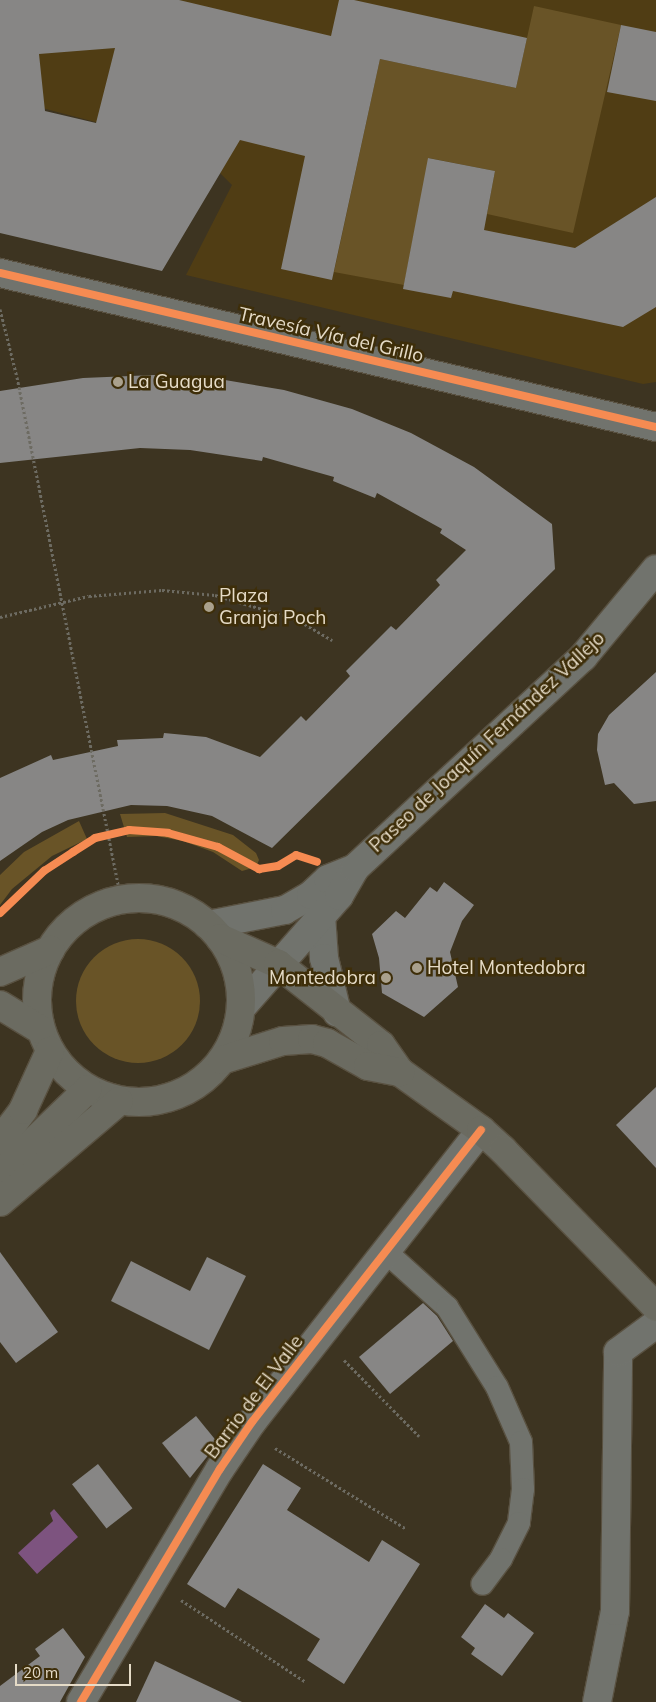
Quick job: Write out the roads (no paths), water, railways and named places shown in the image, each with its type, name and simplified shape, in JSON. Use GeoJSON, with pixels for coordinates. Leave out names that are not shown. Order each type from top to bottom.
{"type":"FeatureCollection","features":[{"type":"Feature","properties":{"kind":"main road"},"geometry":{"type":"LineString","coordinates":[[0,1141],[23,1110],[46,1040],[38,987],[50,950],[64,929],[81,915],[121,899],[153,898],[168,901],[196,915],[214,931],[278,964],[381,1045],[400,1072],[481,1130],[656,1307]]}},
{"type":"Feature","properties":{"kind":"main road"},"geometry":{"type":"LineString","coordinates":[[0,1005],[46,1040],[67,1072],[88,1089],[119,1101],[152,1102],[184,1092],[211,1074],[222,1060],[236,1034],[241,1008],[237,968],[214,931]]}},
{"type":"Feature","properties":{"kind":"main road"},"geometry":{"type":"LineString","coordinates":[[0,972],[50,950]]}},
{"type":"Feature","properties":{"kind":"main road"},"geometry":{"type":"LineString","coordinates":[[222,1060],[283,1041],[312,1039],[335,1046],[368,1066],[400,1072]]}},
{"type":"Feature","properties":{"kind":"main road"},"geometry":{"type":"LineString","coordinates":[[0,1174],[88,1089]]}},
{"type":"Feature","properties":{"kind":"main road"},"geometry":{"type":"LineString","coordinates":[[0,1202],[119,1101]]}},
{"type":"Feature","properties":{"kind":"street","name":"Travesía Vía del Grillo"},"geometry":{"type":"LineString","coordinates":[[0,273],[656,427]]}},
{"type":"Feature","properties":{"kind":"street","name":"Paseo de Joaquín Fernández Vallejo"},"geometry":{"type":"LineString","coordinates":[[241,1008],[339,896],[355,868],[583,657],[656,569]]}},
{"type":"Feature","properties":{"kind":"street","name":"Paseo de Joaquín Fernández Vallejo"},"geometry":{"type":"LineString","coordinates":[[214,931],[285,910],[311,895],[328,879],[355,868]]}},
{"type":"Feature","properties":{"kind":"street"},"geometry":{"type":"LineString","coordinates":[[321,915],[324,958],[337,1012]]}},
{"type":"Feature","properties":{"kind":"street","name":"Barrio de El Valle"},"geometry":{"type":"LineString","coordinates":[[81,1702],[152,1582],[246,1432],[481,1130]]}},
{"type":"Feature","properties":{"kind":"street"},"geometry":{"type":"LineString","coordinates":[[597,1702],[615,1611],[618,1352],[656,1324]]}},
{"type":"Feature","properties":{"kind":"lane"},"geometry":{"type":"LineString","coordinates":[[385,1251],[447,1307],[497,1387],[521,1442],[523,1489],[519,1523],[501,1559],[482,1584]]}},
{"type":"Feature","properties":{"kind":"place","name":"La Guagua"},"geometry":{"type":"Point","coordinates":[118,382]}},
{"type":"Feature","properties":{"kind":"place","name":"Plaza Granja Poch"},"geometry":{"type":"Point","coordinates":[209,607]}},
{"type":"Feature","properties":{"kind":"place","name":"Hotel Montedobra"},"geometry":{"type":"Point","coordinates":[417,968]}},
{"type":"Feature","properties":{"kind":"place","name":"Montedobra"},"geometry":{"type":"Point","coordinates":[386,978]}}]}
